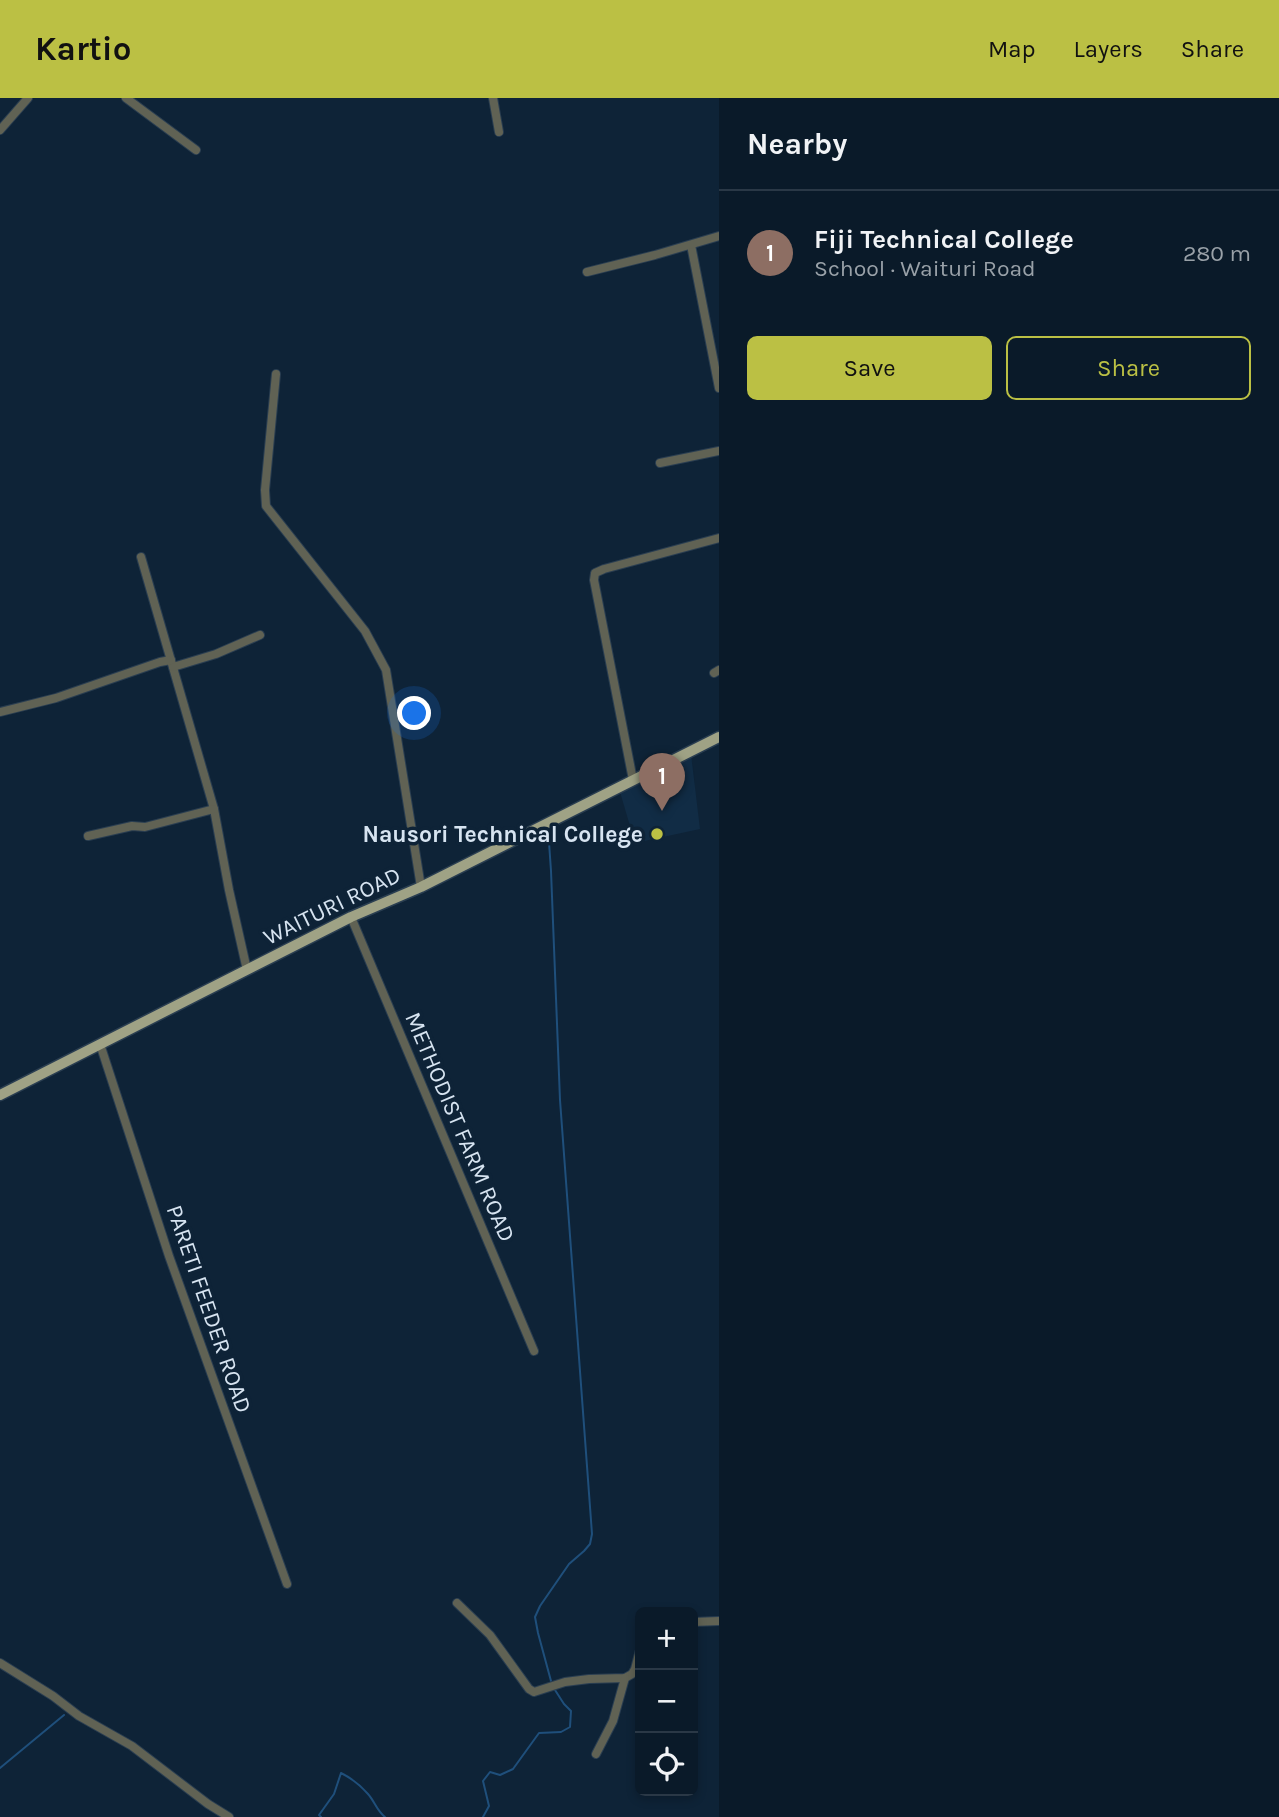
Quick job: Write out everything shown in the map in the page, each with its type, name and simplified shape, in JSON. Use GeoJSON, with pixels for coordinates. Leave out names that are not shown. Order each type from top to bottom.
{"type":"FeatureCollection","features":[{"type":"Feature","properties":{"kind":"main road","name":"WAITURI ROAD"},"geometry":{"type":"LineString","coordinates":[[0,1095],[351,917],[421,887],[719,737]]}},
{"type":"Feature","properties":{"kind":"street"},"geometry":{"type":"LineString","coordinates":[[0,130],[27,98]]}},
{"type":"Feature","properties":{"kind":"street"},"geometry":{"type":"LineString","coordinates":[[126,98],[195,150]]}},
{"type":"Feature","properties":{"kind":"street"},"geometry":{"type":"LineString","coordinates":[[493,98],[499,132]]}},
{"type":"Feature","properties":{"kind":"street"},"geometry":{"type":"LineString","coordinates":[[587,272],[719,236]]}},
{"type":"Feature","properties":{"kind":"street"},"geometry":{"type":"LineString","coordinates":[[691,245],[719,388]]}},
{"type":"Feature","properties":{"kind":"street"},"geometry":{"type":"LineString","coordinates":[[276,374],[265,490],[266,506],[365,631],[386,670],[421,887]]}},
{"type":"Feature","properties":{"kind":"street"},"geometry":{"type":"LineString","coordinates":[[660,463],[719,451]]}},
{"type":"Feature","properties":{"kind":"street"},"geometry":{"type":"LineString","coordinates":[[633,780],[594,580],[595,573],[719,538]]}},
{"type":"Feature","properties":{"kind":"street"},"geometry":{"type":"LineString","coordinates":[[141,557],[214,809],[247,970]]}},
{"type":"Feature","properties":{"kind":"street"},"geometry":{"type":"LineString","coordinates":[[0,712],[56,698],[160,662],[172,664],[216,654],[260,635]]}},
{"type":"Feature","properties":{"kind":"street"},"geometry":{"type":"LineString","coordinates":[[88,836],[132,826],[145,827],[214,809]]}},
{"type":"Feature","properties":{"kind":"street","name":"METHODIST FARM ROAD"},"geometry":{"type":"LineString","coordinates":[[351,917],[534,1351]]}},
{"type":"Feature","properties":{"kind":"street","name":"PARETI FEEDER ROAD"},"geometry":{"type":"LineString","coordinates":[[100,1044],[169,1256],[287,1584]]}},
{"type":"Feature","properties":{"kind":"street"},"geometry":{"type":"LineString","coordinates":[[457,1603],[490,1635],[532,1691],[539,1692],[553,1685],[589,1679],[625,1678],[635,1669]]}},
{"type":"Feature","properties":{"kind":"street"},"geometry":{"type":"LineString","coordinates":[[698,1622],[719,1621]]}},
{"type":"Feature","properties":{"kind":"street"},"geometry":{"type":"LineString","coordinates":[[0,1663],[53,1696],[79,1716],[132,1746],[229,1817]]}},
{"type":"Feature","properties":{"kind":"street"},"geometry":{"type":"LineString","coordinates":[[596,1754],[613,1721],[625,1678]]}},
{"type":"Feature","properties":{"kind":"shaded area"},"geometry":{"type":"Polygon","coordinates":[[[691,754],[700,829],[635,843],[620,792],[691,754]]]}},
{"type":"Feature","properties":{"kind":"waterway"},"geometry":{"type":"LineString","coordinates":[[548,828],[560,1100],[592,1534],[590,1544],[569,1564],[535,1617],[551,1681]]}},
{"type":"Feature","properties":{"kind":"waterway"},"geometry":{"type":"LineString","coordinates":[[483,1817],[489,1806],[483,1781],[490,1772],[500,1775],[513,1769],[539,1733],[561,1732],[570,1727],[571,1711],[555,1690]]}},
{"type":"Feature","properties":{"kind":"waterway"},"geometry":{"type":"LineString","coordinates":[[0,1768],[64,1715]]}},
{"type":"Feature","properties":{"kind":"waterway"},"geometry":{"type":"LineString","coordinates":[[321,1817],[319,1815],[334,1794],[341,1773],[365,1791],[385,1817]]}},
{"type":"Feature","properties":{"kind":"place","name":"Fiji Technical College"},"geometry":{"type":"Point","coordinates":[662,811]}},
{"type":"Feature","properties":{"kind":"place","name":"Nausori Technical College"},"geometry":{"type":"Point","coordinates":[657,834]}}]}
